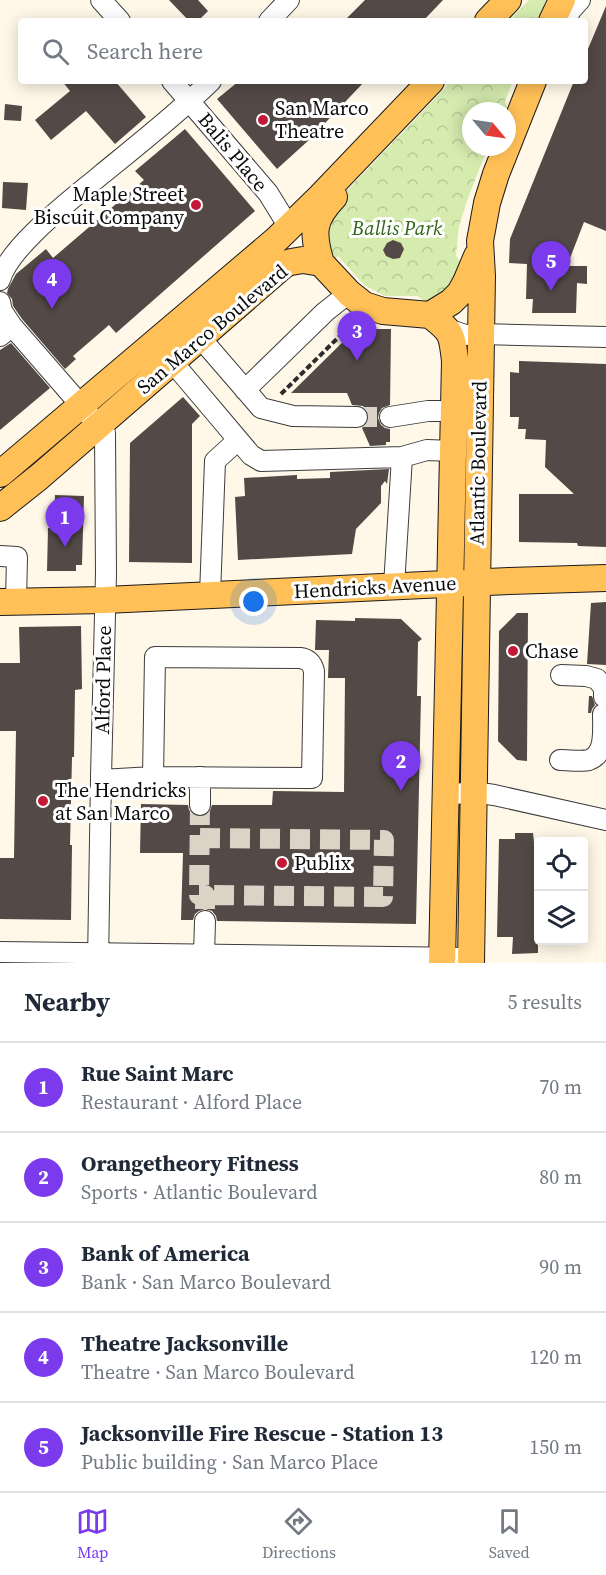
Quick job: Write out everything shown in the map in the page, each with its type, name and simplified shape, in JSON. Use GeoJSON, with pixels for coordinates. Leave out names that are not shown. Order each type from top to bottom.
{"type":"FeatureCollection","features":[{"type":"Feature","properties":{"kind":"main road"},"geometry":{"type":"LineString","coordinates":[[491,18],[508,0]]}},
{"type":"Feature","properties":{"kind":"main road"},"geometry":{"type":"LineString","coordinates":[[553,18],[562,0]]}},
{"type":"Feature","properties":{"kind":"main road","name":"San Marco Boulevard"},"geometry":{"type":"LineString","coordinates":[[0,508],[99,425],[164,352],[192,328],[428,84]]}},
{"type":"Feature","properties":{"kind":"main road","name":"Atlantic Boulevard"},"geometry":{"type":"LineString","coordinates":[[471,960],[482,276],[480,248],[490,191],[532,84]]}},
{"type":"Feature","properties":{"kind":"main road"},"geometry":{"type":"LineString","coordinates":[[382,133],[369,160],[320,213],[315,239],[321,263],[359,302],[375,310],[439,322],[451,302],[460,293],[480,248]]}},
{"type":"Feature","properties":{"kind":"main road"},"geometry":{"type":"LineString","coordinates":[[279,269],[291,248],[292,238],[289,227]]}},
{"type":"Feature","properties":{"kind":"main road","name":"San Marco Boulevard"},"geometry":{"type":"LineString","coordinates":[[192,328],[285,264],[297,260],[321,263]]}},
{"type":"Feature","properties":{"kind":"main road","name":"Atlantic Boulevard"},"geometry":{"type":"LineString","coordinates":[[439,322],[453,339],[455,361],[442,960]]}},
{"type":"Feature","properties":{"kind":"main road","name":"San Marco Boulevard"},"geometry":{"type":"LineString","coordinates":[[0,474],[81,405],[164,352]]}},
{"type":"Feature","properties":{"kind":"main road","name":"Hendricks Avenue"},"geometry":{"type":"LineString","coordinates":[[8,602],[105,600],[449,583],[606,578]]}},
{"type":"Feature","properties":{"kind":"street"},"geometry":{"type":"LineString","coordinates":[[101,0],[117,18]]}},
{"type":"Feature","properties":{"kind":"street"},"geometry":{"type":"LineString","coordinates":[[273,18],[289,0]]}},
{"type":"Feature","properties":{"kind":"street"},"geometry":{"type":"LineString","coordinates":[[567,18],[580,0]]}},
{"type":"Feature","properties":{"kind":"street","name":"Balis Place"},"geometry":{"type":"LineString","coordinates":[[175,84],[268,193],[289,227]]}},
{"type":"Feature","properties":{"kind":"street"},"geometry":{"type":"LineString","coordinates":[[0,279],[21,245],[62,207],[208,84]]}},
{"type":"Feature","properties":{"kind":"street"},"geometry":{"type":"LineString","coordinates":[[245,390],[325,312],[349,293]]}},
{"type":"Feature","properties":{"kind":"street","name":"Alford Place"},"geometry":{"type":"LineString","coordinates":[[0,302],[6,331],[81,405],[105,433],[105,600],[98,958]]}},
{"type":"Feature","properties":{"kind":"street"},"geometry":{"type":"LineString","coordinates":[[439,322],[465,335],[606,337]]}},
{"type":"Feature","properties":{"kind":"street"},"geometry":{"type":"LineString","coordinates":[[192,328],[261,408],[293,416],[357,417]]}},
{"type":"Feature","properties":{"kind":"street"},"geometry":{"type":"LineString","coordinates":[[164,352],[251,455],[261,461],[402,457],[427,450],[453,451]]}},
{"type":"Feature","properties":{"kind":"street"},"geometry":{"type":"LineString","coordinates":[[390,417],[428,411],[479,411]]}},
{"type":"Feature","properties":{"kind":"street"},"geometry":{"type":"LineString","coordinates":[[210,595],[215,461],[238,440]]}},
{"type":"Feature","properties":{"kind":"street"},"geometry":{"type":"LineString","coordinates":[[394,586],[402,457]]}},
{"type":"Feature","properties":{"kind":"street"},"geometry":{"type":"LineString","coordinates":[[0,556],[17,557],[8,602]]}},
{"type":"Feature","properties":{"kind":"street"},"geometry":{"type":"LineString","coordinates":[[101,780],[153,777],[312,778],[314,671],[311,663],[300,658],[155,657],[153,777]]}},
{"type":"Feature","properties":{"kind":"street"},"geometry":{"type":"LineString","coordinates":[[560,760],[587,760],[599,754],[602,746],[604,688],[597,679],[561,675]]}},
{"type":"Feature","properties":{"kind":"street"},"geometry":{"type":"LineString","coordinates":[[200,805],[201,777]]}},
{"type":"Feature","properties":{"kind":"street"},"geometry":{"type":"LineString","coordinates":[[445,795],[474,792],[494,795],[606,820]]}},
{"type":"Feature","properties":{"kind":"street"},"geometry":{"type":"LineString","coordinates":[[204,921],[210,958]]}},
{"type":"Feature","properties":{"kind":"street"},"geometry":{"type":"LineString","coordinates":[[0,952],[98,958],[471,960]]}},
{"type":"Feature","properties":{"kind":"path"},"geometry":{"type":"LineString","coordinates":[[277,412],[280,395],[358,318]]}},
{"type":"Feature","properties":{"kind":"green space"},"geometry":{"type":"Polygon","coordinates":[[[529,0],[546,0],[538,18],[512,18],[529,0]]]}},
{"type":"Feature","properties":{"kind":"green space","name":"Ballis Park"},"geometry":{"type":"Polygon","coordinates":[[[447,84],[512,84],[505,102],[462,102],[462,156],[484,156],[459,226],[456,256],[464,266],[460,280],[429,304],[417,296],[385,296],[364,285],[338,256],[332,262],[323,244],[334,204],[447,84]]]}},
{"type":"Feature","properties":{"kind":"green space"},"geometry":{"type":"Polygon","coordinates":[[[460,631],[463,632],[463,717],[458,721],[460,631]]]}},
{"type":"Feature","properties":{"kind":"green space"},"geometry":{"type":"Polygon","coordinates":[[[457,811],[462,827],[460,909],[455,927],[457,811]]]}},
{"type":"Feature","properties":{"kind":"building"},"geometry":{"type":"Polygon","coordinates":[[[169,0],[198,0],[208,11],[201,18],[186,18],[169,0]]]}},
{"type":"Feature","properties":{"kind":"building"},"geometry":{"type":"Polygon","coordinates":[[[365,0],[443,0],[426,18],[347,18],[365,0]]]}},
{"type":"Feature","properties":{"kind":"building"},"geometry":{"type":"Polygon","coordinates":[[[606,6],[606,231],[584,222],[567,266],[587,266],[587,284],[577,283],[576,313],[532,313],[533,299],[526,299],[527,264],[509,263],[510,239],[573,84],[588,84],[588,49],[606,6]]]}},
{"type":"Feature","properties":{"kind":"building"},"geometry":{"type":"Polygon","coordinates":[[[64,84],[118,84],[146,117],[115,144],[86,111],[51,140],[35,120],[70,91],[64,84]]]}},
{"type":"Feature","properties":{"kind":"building"},"geometry":{"type":"Polygon","coordinates":[[[235,84],[362,84],[309,140],[277,169],[217,99],[235,84]]]}},
{"type":"Feature","properties":{"kind":"building"},"geometry":{"type":"Polygon","coordinates":[[[5,104],[22,106],[21,121],[4,120],[5,104]]]}},
{"type":"Feature","properties":{"kind":"building"},"geometry":{"type":"Polygon","coordinates":[[[185,129],[255,211],[116,333],[109,325],[73,356],[76,359],[65,369],[22,319],[13,306],[12,299],[7,293],[8,289],[16,274],[46,249],[53,258],[144,180],[135,171],[185,129]]]}},
{"type":"Feature","properties":{"kind":"building"},"geometry":{"type":"Polygon","coordinates":[[[3,182],[28,183],[26,210],[2,208],[3,182]]]}},
{"type":"Feature","properties":{"kind":"building"},"geometry":{"type":"Polygon","coordinates":[[[393,240],[401,243],[404,249],[400,258],[393,259],[386,256],[383,250],[387,243],[393,240]]]}},
{"type":"Feature","properties":{"kind":"building"},"geometry":{"type":"Polygon","coordinates":[[[356,329],[391,329],[390,405],[382,408],[378,418],[381,425],[390,429],[390,442],[386,442],[386,445],[370,446],[362,428],[368,423],[368,412],[363,406],[352,405],[347,393],[291,393],[356,329]]]}},
{"type":"Feature","properties":{"kind":"building"},"geometry":{"type":"Polygon","coordinates":[[[11,343],[50,388],[0,430],[0,350],[11,343]]]}},
{"type":"Feature","properties":{"kind":"building"},"geometry":{"type":"Polygon","coordinates":[[[519,361],[606,364],[606,547],[578,546],[577,543],[519,542],[519,494],[574,494],[545,467],[546,440],[525,439],[526,429],[518,429],[519,417],[510,417],[510,372],[519,373],[519,361]]]}},
{"type":"Feature","properties":{"kind":"building"},"geometry":{"type":"Polygon","coordinates":[[[183,397],[200,416],[192,424],[192,563],[129,562],[130,443],[183,397]]]}},
{"type":"Feature","properties":{"kind":"building"},"geometry":{"type":"Polygon","coordinates":[[[389,469],[387,484],[385,481],[381,486],[381,503],[356,529],[352,554],[238,560],[235,497],[245,496],[244,478],[297,475],[297,479],[330,478],[330,472],[389,469]]]}},
{"type":"Feature","properties":{"kind":"building"},"geometry":{"type":"Polygon","coordinates":[[[55,495],[84,496],[82,565],[76,565],[76,571],[47,571],[48,528],[54,528],[55,495]]]}},
{"type":"Feature","properties":{"kind":"building"},"geometry":{"type":"Polygon","coordinates":[[[606,602],[606,665],[587,664],[591,603],[606,602]]]}},
{"type":"Feature","properties":{"kind":"building"},"geometry":{"type":"Polygon","coordinates":[[[517,613],[528,613],[527,761],[517,760],[498,741],[499,631],[517,613]]]}},
{"type":"Feature","properties":{"kind":"building"},"geometry":{"type":"Polygon","coordinates":[[[355,618],[401,619],[422,639],[418,642],[417,696],[421,696],[416,924],[217,921],[212,911],[205,909],[195,914],[193,920],[181,920],[183,853],[140,853],[141,804],[188,805],[194,815],[201,817],[210,811],[212,805],[272,805],[273,791],[344,792],[345,678],[328,678],[329,650],[315,650],[316,620],[355,621],[355,618]]]}},
{"type":"Feature","properties":{"kind":"building","name":"The Hendricks at San Marco"},"geometry":{"type":"Polygon","coordinates":[[[81,626],[82,689],[75,690],[74,757],[72,757],[71,920],[0,919],[0,858],[14,858],[16,731],[0,731],[0,663],[20,663],[19,627],[81,626]]]}},
{"type":"Feature","properties":{"kind":"building"},"geometry":{"type":"Polygon","coordinates":[[[589,696],[592,696],[595,705],[591,713],[588,713],[589,696]]]}},
{"type":"Feature","properties":{"kind":"building"},"geometry":{"type":"Polygon","coordinates":[[[515,833],[533,833],[534,945],[538,945],[538,953],[512,954],[513,937],[497,937],[499,839],[515,839],[515,833]]]}},
{"type":"Feature","properties":{"kind":"tunnel"},"geometry":{"type":"LineString","coordinates":[[357,417],[390,417]]}},
{"type":"Feature","properties":{"kind":"tunnel"},"geometry":{"type":"LineString","coordinates":[[200,805],[199,895],[205,895],[205,921]]}},
{"type":"Feature","properties":{"kind":"tunnel"},"geometry":{"type":"LineString","coordinates":[[200,838],[384,840],[383,897],[205,895]]}},
{"type":"Feature","properties":{"kind":"place","name":"San Marco Theatre"},"geometry":{"type":"Point","coordinates":[263,120]}},
{"type":"Feature","properties":{"kind":"place","name":"Maple Street Biscuit Company"},"geometry":{"type":"Point","coordinates":[196,205]}},
{"type":"Feature","properties":{"kind":"place","name":"Jacksonville Fire Rescue - Station 13"},"geometry":{"type":"Point","coordinates":[551,291]}},
{"type":"Feature","properties":{"kind":"place","name":"Theatre Jacksonville"},"geometry":{"type":"Point","coordinates":[52,309]}},
{"type":"Feature","properties":{"kind":"place","name":"Bank of America"},"geometry":{"type":"Point","coordinates":[357,361]}},
{"type":"Feature","properties":{"kind":"place","name":"Rue Saint Marc"},"geometry":{"type":"Point","coordinates":[65,547]}},
{"type":"Feature","properties":{"kind":"place","name":"Chase"},"geometry":{"type":"Point","coordinates":[513,651]}},
{"type":"Feature","properties":{"kind":"place","name":"Orangetheory Fitness"},"geometry":{"type":"Point","coordinates":[401,791]}},
{"type":"Feature","properties":{"kind":"place","name":"The Hendricks at San Marco"},"geometry":{"type":"Point","coordinates":[43,801]}},
{"type":"Feature","properties":{"kind":"place","name":"Publix"},"geometry":{"type":"Point","coordinates":[282,863]}}]}
